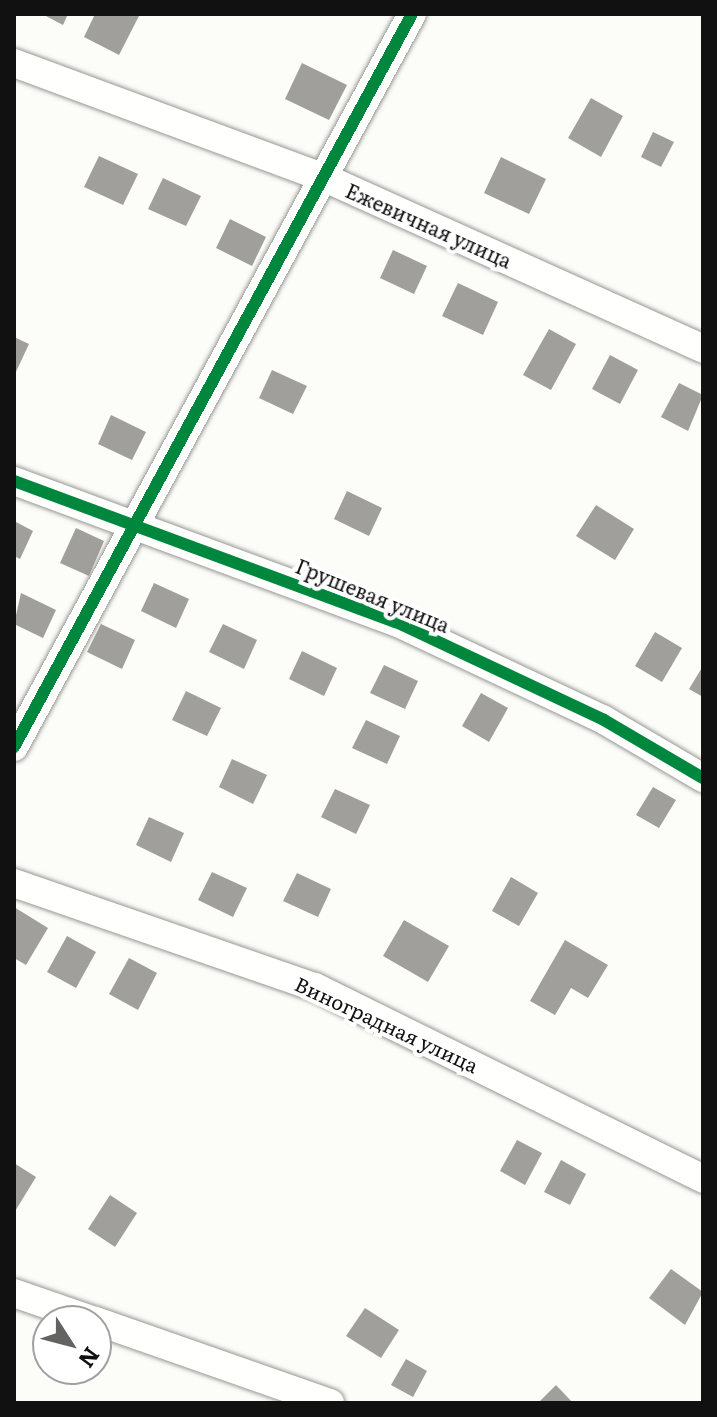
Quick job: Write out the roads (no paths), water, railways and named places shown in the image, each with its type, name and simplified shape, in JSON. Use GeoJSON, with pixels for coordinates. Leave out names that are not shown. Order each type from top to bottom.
{"type":"FeatureCollection","features":[{"type":"Feature","properties":{"kind":"street"},"geometry":{"type":"LineString","coordinates":[[14,747],[132,523],[325,178],[412,14]]}},
{"type":"Feature","properties":{"kind":"street","name":"Ежевичная улица"},"geometry":{"type":"LineString","coordinates":[[14,63],[325,178],[703,349]]}},
{"type":"Feature","properties":{"kind":"street","name":"Грушевая улица"},"geometry":{"type":"LineString","coordinates":[[14,481],[396,622],[604,720],[703,778]]}},
{"type":"Feature","properties":{"kind":"street","name":"Виноградная улица"},"geometry":{"type":"LineString","coordinates":[[14,883],[315,987],[703,1179]]}},
{"type":"Feature","properties":{"kind":"street"},"geometry":{"type":"LineString","coordinates":[[14,1293],[49,1305]]}},
{"type":"Feature","properties":{"kind":"street"},"geometry":{"type":"LineString","coordinates":[[112,1327],[330,1403]]}}]}
